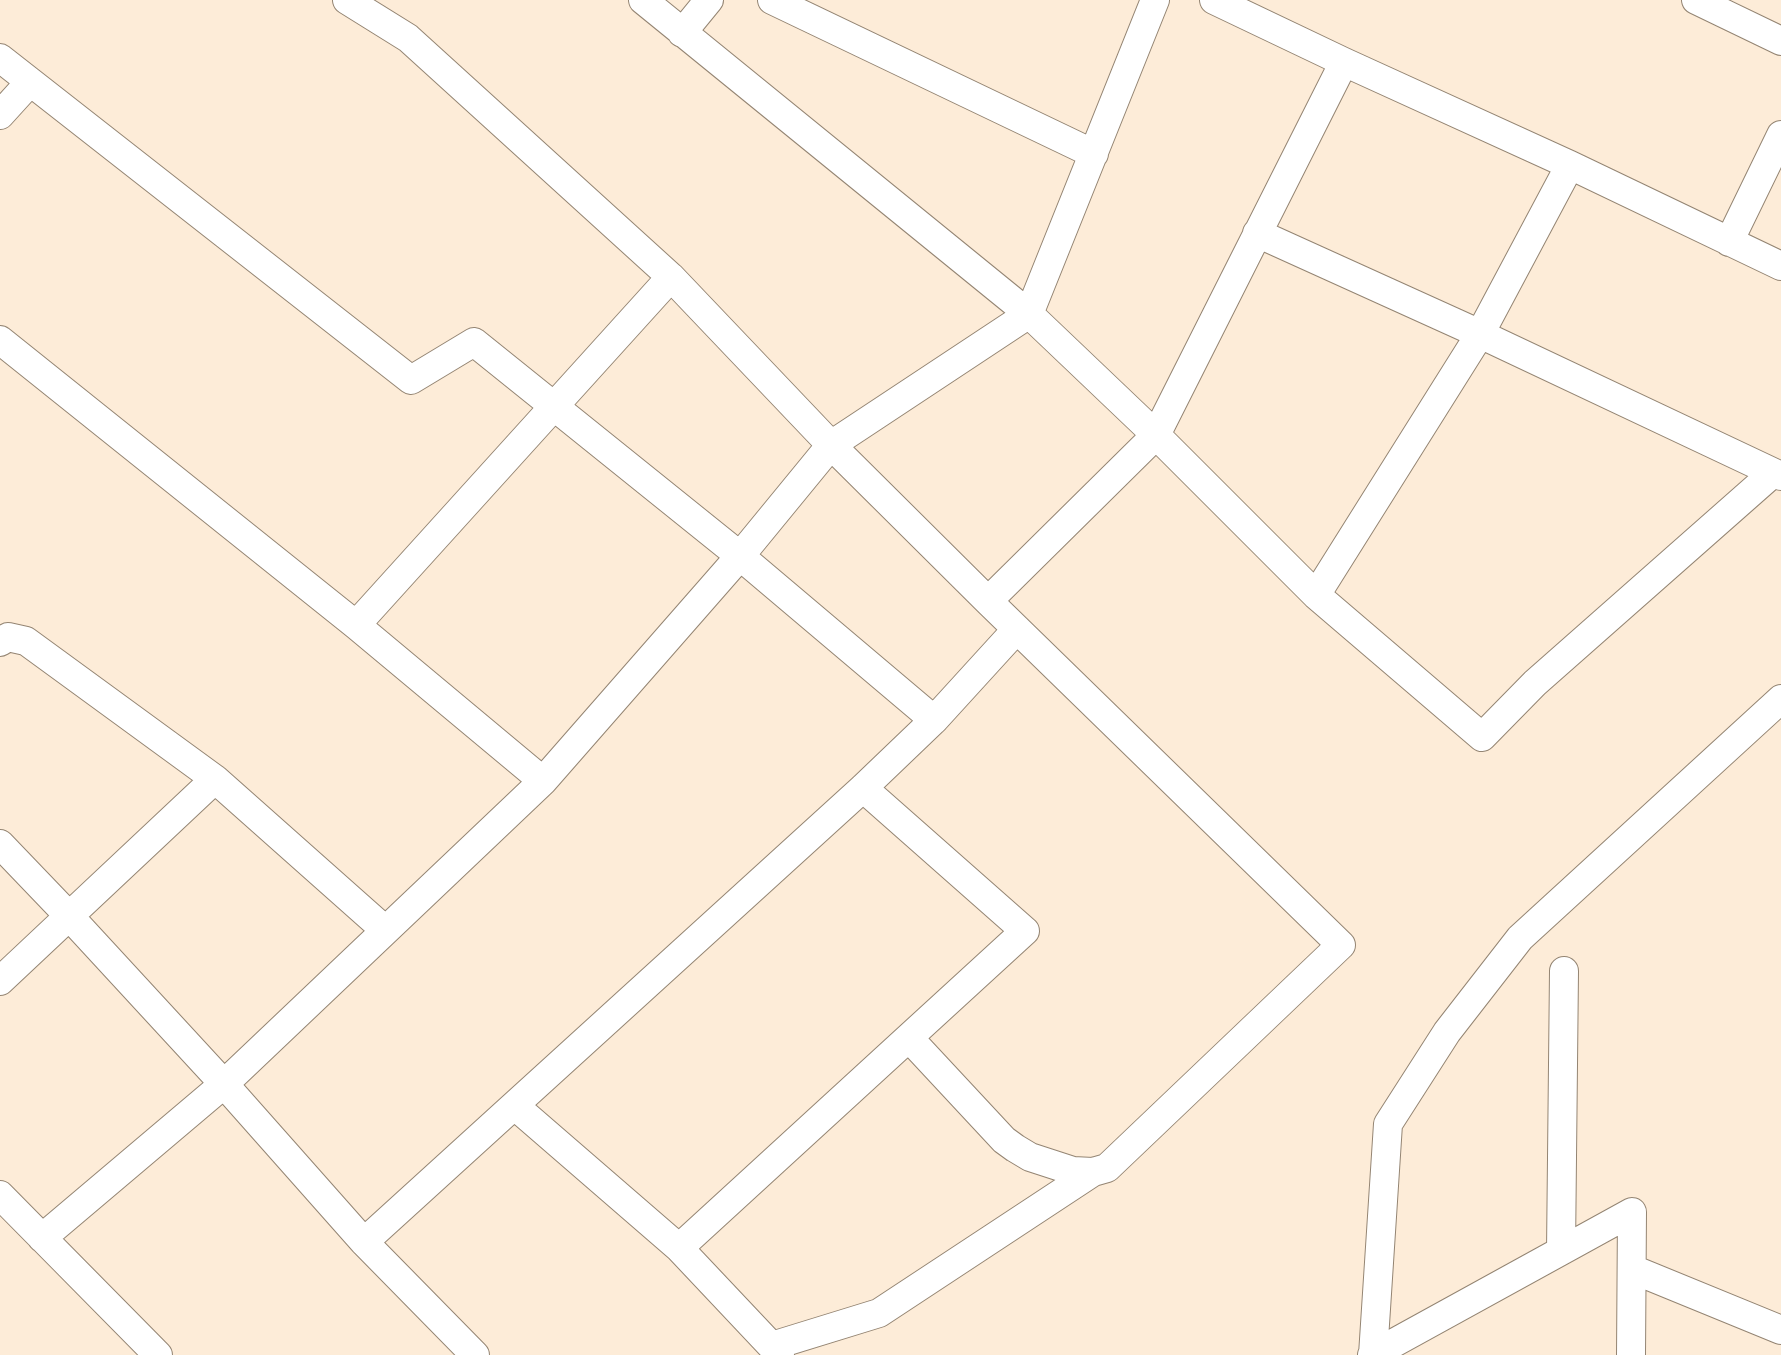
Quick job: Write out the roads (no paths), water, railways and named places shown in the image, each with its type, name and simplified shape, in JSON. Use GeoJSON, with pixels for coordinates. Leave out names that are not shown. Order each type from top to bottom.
{"type":"FeatureCollection","features":[{"type":"Feature","properties":{"kind":"street"},"geometry":{"type":"LineString","coordinates":[[347,0],[408,38],[671,276],[831,445],[1341,945],[1107,1168],[1093,1172],[878,1313],[776,1351],[679,1248],[515,1106]]}},
{"type":"Feature","properties":{"kind":"street"},"geometry":{"type":"LineString","coordinates":[[643,0],[1029,314],[1156,435],[1316,595],[1482,737],[1535,683],[1777,475],[1480,334],[1257,233]]}},
{"type":"Feature","properties":{"kind":"street"},"geometry":{"type":"LineString","coordinates":[[682,33],[688,0]]}},
{"type":"Feature","properties":{"kind":"street"},"geometry":{"type":"LineString","coordinates":[[682,33],[708,0]]}},
{"type":"Feature","properties":{"kind":"street"},"geometry":{"type":"LineString","coordinates":[[772,0],[1094,154]]}},
{"type":"Feature","properties":{"kind":"street"},"geometry":{"type":"LineString","coordinates":[[42,1238],[224,1084],[543,781],[740,556],[831,445],[1029,314],[1155,0]]}},
{"type":"Feature","properties":{"kind":"street"},"geometry":{"type":"LineString","coordinates":[[1214,0],[1242,6],[1344,62],[1570,165],[1781,266]]}},
{"type":"Feature","properties":{"kind":"street"},"geometry":{"type":"LineString","coordinates":[[1696,0],[1781,41]]}},
{"type":"Feature","properties":{"kind":"street"},"geometry":{"type":"LineString","coordinates":[[0,58],[410,380],[474,342],[740,556],[934,720]]}},
{"type":"Feature","properties":{"kind":"street"},"geometry":{"type":"LineString","coordinates":[[988,601],[1156,435],[1344,62]]}},
{"type":"Feature","properties":{"kind":"street"},"geometry":{"type":"LineString","coordinates":[[0,115],[30,82]]}},
{"type":"Feature","properties":{"kind":"street"},"geometry":{"type":"LineString","coordinates":[[1729,242],[1781,135]]}},
{"type":"Feature","properties":{"kind":"street"},"geometry":{"type":"LineString","coordinates":[[1316,595],[1480,334],[1570,165]]}},
{"type":"Feature","properties":{"kind":"street"},"geometry":{"type":"LineString","coordinates":[[356,625],[671,276]]}},
{"type":"Feature","properties":{"kind":"street"},"geometry":{"type":"LineString","coordinates":[[0,340],[356,625],[543,781]]}},
{"type":"Feature","properties":{"kind":"street"},"geometry":{"type":"LineString","coordinates":[[364,1242],[863,788],[934,720],[1017,629]]}},
{"type":"Feature","properties":{"kind":"street"},"geometry":{"type":"LineString","coordinates":[[0,642],[8,637],[26,641],[215,779],[385,930]]}},
{"type":"Feature","properties":{"kind":"street"},"geometry":{"type":"LineString","coordinates":[[1373,1355],[1388,1124],[1447,1032],[1520,938],[1781,699]]}},
{"type":"Feature","properties":{"kind":"street"},"geometry":{"type":"LineString","coordinates":[[0,981],[215,779]]}},
{"type":"Feature","properties":{"kind":"street"},"geometry":{"type":"LineString","coordinates":[[679,1248],[1025,931],[863,788]]}},
{"type":"Feature","properties":{"kind":"street"},"geometry":{"type":"LineString","coordinates":[[0,844],[224,1084],[364,1242],[475,1355]]}},
{"type":"Feature","properties":{"kind":"street"},"geometry":{"type":"LineString","coordinates":[[1561,1251],[1564,971]]}},
{"type":"Feature","properties":{"kind":"street"},"geometry":{"type":"LineString","coordinates":[[909,1038],[1004,1140],[1030,1157],[1073,1171],[1093,1172]]}},
{"type":"Feature","properties":{"kind":"street"},"geometry":{"type":"LineString","coordinates":[[0,1196],[158,1355]]}},
{"type":"Feature","properties":{"kind":"street"},"geometry":{"type":"LineString","coordinates":[[1373,1355],[1632,1212],[1631,1355]]}},
{"type":"Feature","properties":{"kind":"street"},"geometry":{"type":"LineString","coordinates":[[1632,1269],[1781,1330]]}}]}
